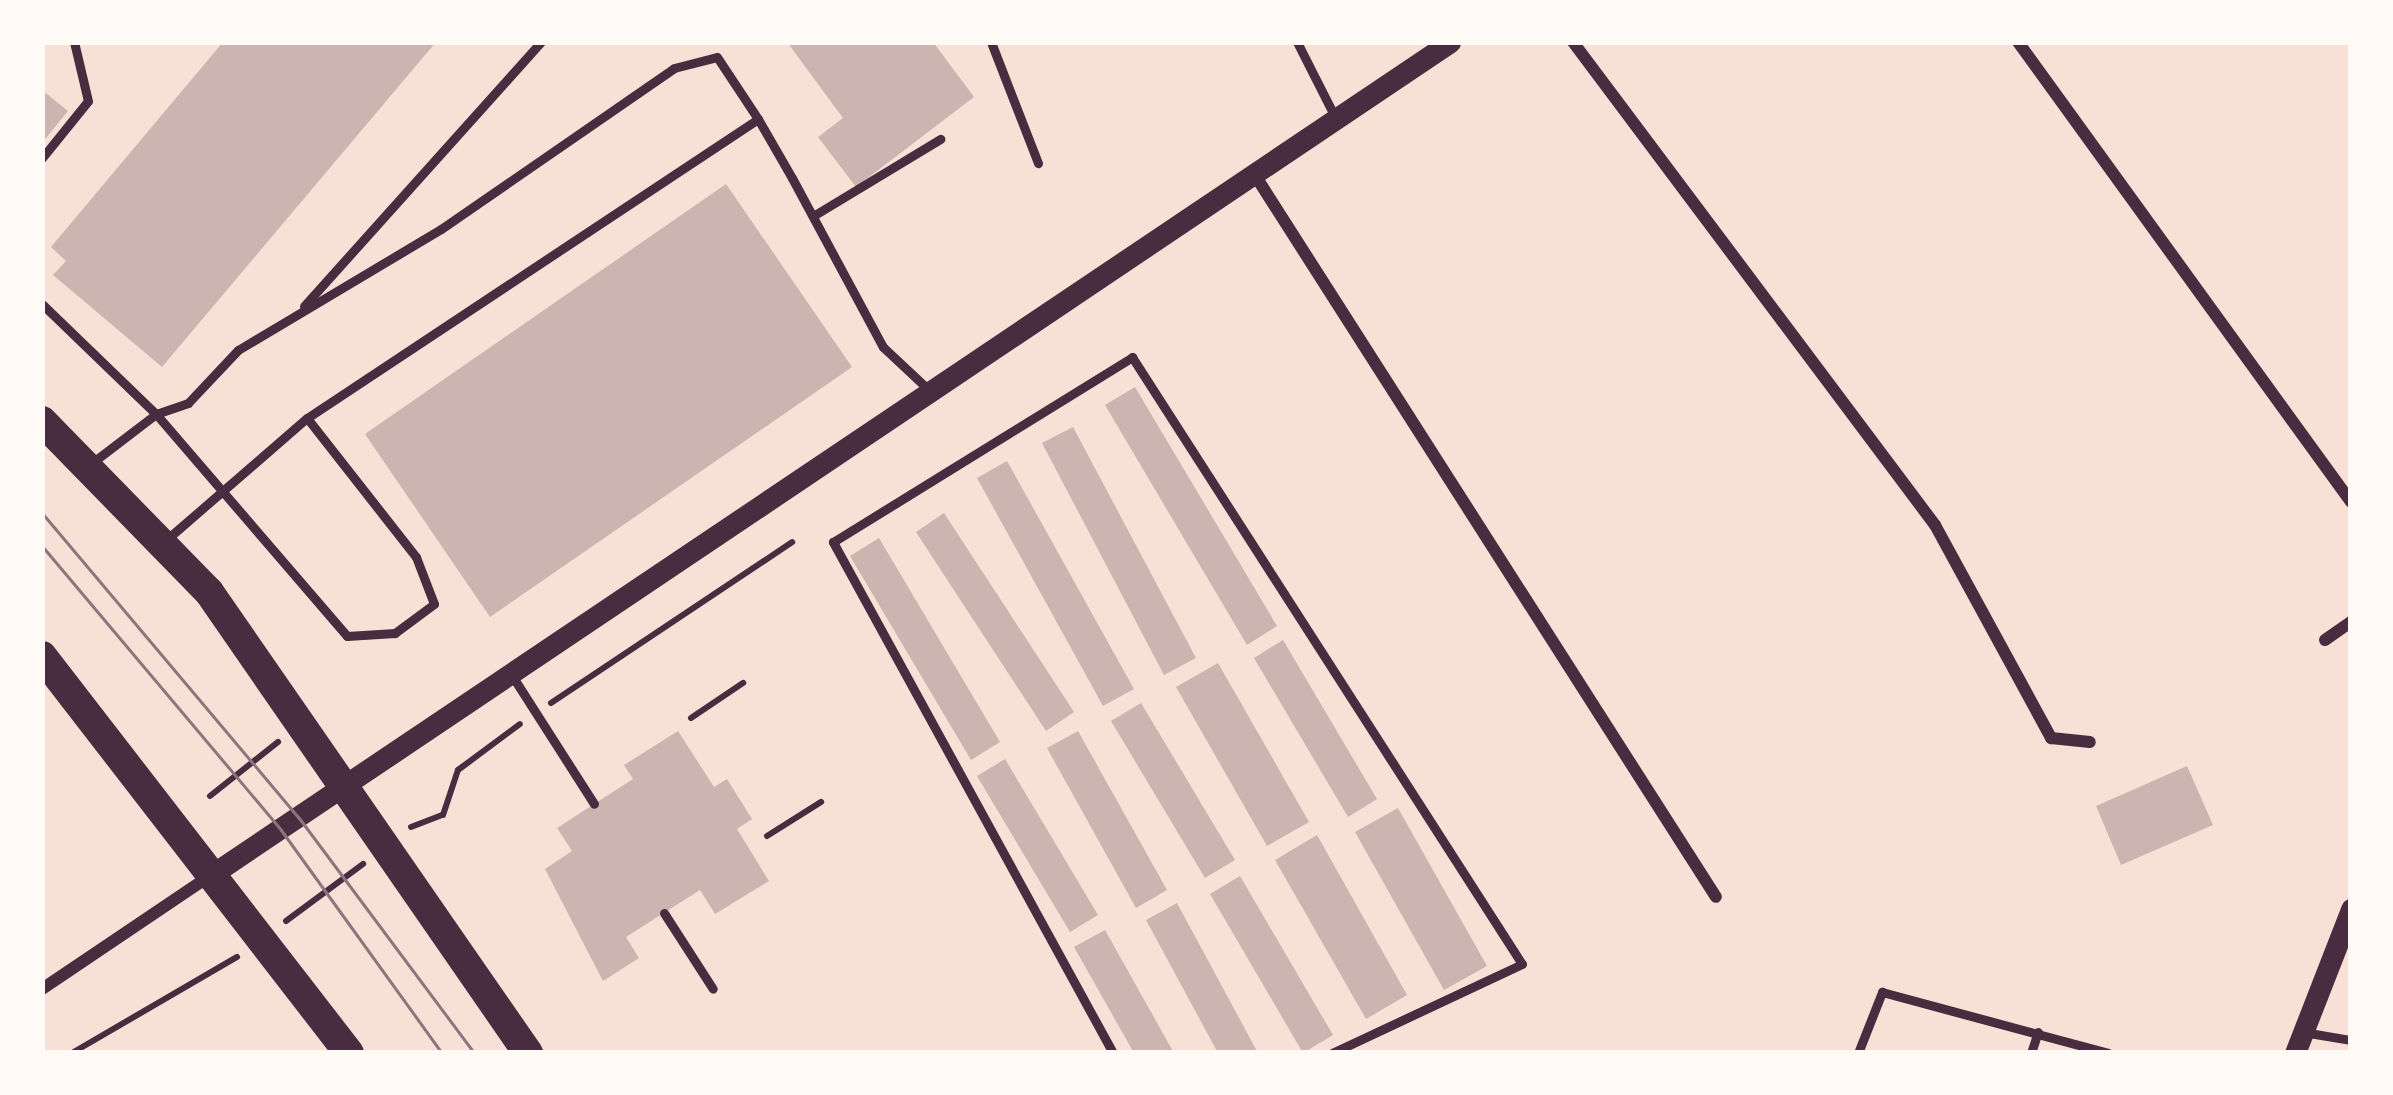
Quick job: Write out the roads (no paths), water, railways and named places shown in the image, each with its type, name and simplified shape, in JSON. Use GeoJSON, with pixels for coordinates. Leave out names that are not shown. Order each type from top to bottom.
{"type":"FeatureCollection","features":[{"type":"Feature","properties":{"kind":"main road"},"geometry":{"type":"LineString","coordinates":[[42,421],[163,544],[344,787],[528,1053]]}},
{"type":"Feature","properties":{"kind":"main road"},"geometry":{"type":"LineString","coordinates":[[42,656],[217,871],[349,1053]]}},
{"type":"Feature","properties":{"kind":"street"},"geometry":{"type":"LineString","coordinates":[[42,988],[1450,42]]}},
{"type":"Feature","properties":{"kind":"street"},"geometry":{"type":"LineString","coordinates":[[1573,42],[1935,525],[2051,738],[2090,742]]}},
{"type":"Feature","properties":{"kind":"street"},"geometry":{"type":"LineString","coordinates":[[2018,42],[2351,502]]}},
{"type":"Feature","properties":{"kind":"street"},"geometry":{"type":"LineString","coordinates":[[1252,171],[1716,897]]}},
{"type":"Feature","properties":{"kind":"street"},"geometry":{"type":"LineString","coordinates":[[2325,640],[2351,622]]}},
{"type":"Feature","properties":{"kind":"street"},"geometry":{"type":"LineString","coordinates":[[2299,1042],[2351,909]]}},
{"type":"Feature","properties":{"kind":"lane"},"geometry":{"type":"LineString","coordinates":[[42,158],[88,101],[74,42]]}},
{"type":"Feature","properties":{"kind":"lane"},"geometry":{"type":"LineString","coordinates":[[297,314],[541,42]]}},
{"type":"Feature","properties":{"kind":"lane"},"geometry":{"type":"LineString","coordinates":[[88,466],[156,414],[188,404],[238,350],[674,68],[716,57],[724,42]]}},
{"type":"Feature","properties":{"kind":"lane"},"geometry":{"type":"LineString","coordinates":[[991,42],[1038,163]]}},
{"type":"Feature","properties":{"kind":"lane"},"geometry":{"type":"LineString","coordinates":[[1297,42],[1335,117]]}},
{"type":"Feature","properties":{"kind":"lane"},"geometry":{"type":"LineString","coordinates":[[716,57],[758,119],[883,347],[930,391]]}},
{"type":"Feature","properties":{"kind":"lane"},"geometry":{"type":"LineString","coordinates":[[163,544],[223,483],[307,418],[758,119]]}},
{"type":"Feature","properties":{"kind":"lane"},"geometry":{"type":"LineString","coordinates":[[813,216],[940,139]]}},
{"type":"Feature","properties":{"kind":"lane"},"geometry":{"type":"LineString","coordinates":[[42,304],[223,483],[347,636],[395,633],[434,604],[416,557],[307,418]]}},
{"type":"Feature","properties":{"kind":"lane"},"geometry":{"type":"LineString","coordinates":[[1113,1053],[833,542],[1132,357],[1522,964],[1331,1053]]}},
{"type":"Feature","properties":{"kind":"lane"},"geometry":{"type":"LineString","coordinates":[[511,674],[594,804]]}},
{"type":"Feature","properties":{"kind":"lane"},"geometry":{"type":"LineString","coordinates":[[664,913],[713,989]]}},
{"type":"Feature","properties":{"kind":"lane"},"geometry":{"type":"LineString","coordinates":[[1858,1053],[1882,992],[2108,1053]]}},
{"type":"Feature","properties":{"kind":"lane"},"geometry":{"type":"LineString","coordinates":[[2031,1053],[2038,1033]]}},
{"type":"Feature","properties":{"kind":"lane"},"geometry":{"type":"LineString","coordinates":[[2299,1042],[2351,1040]]}},
{"type":"Feature","properties":{"kind":"tram line"},"geometry":{"type":"LineString","coordinates":[[42,513],[299,818],[474,1053]]}},
{"type":"Feature","properties":{"kind":"tram line"},"geometry":{"type":"LineString","coordinates":[[42,546],[281,830],[442,1053]]}}]}
